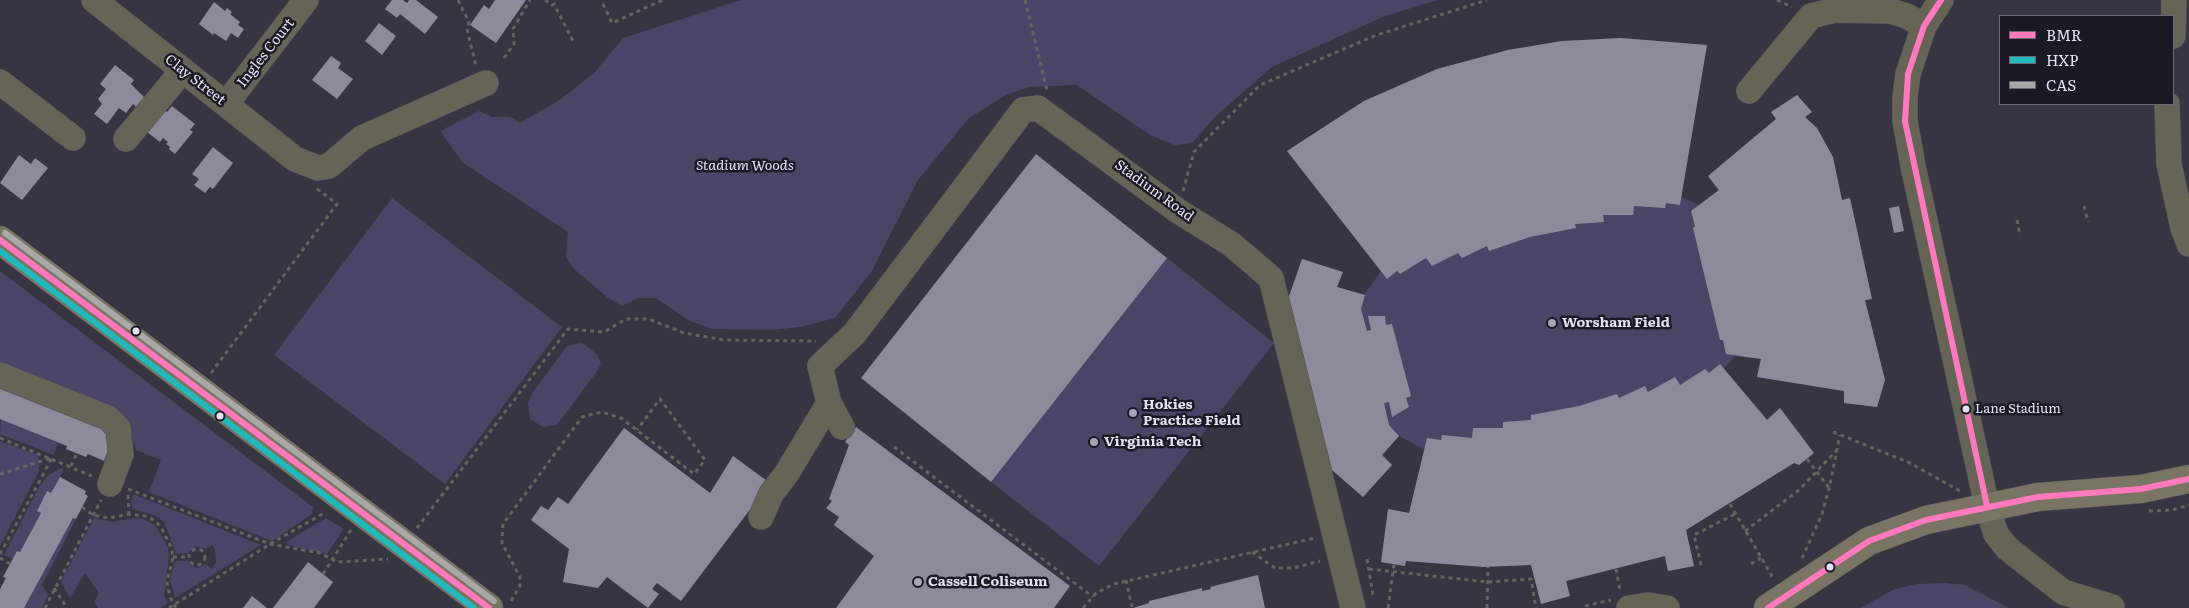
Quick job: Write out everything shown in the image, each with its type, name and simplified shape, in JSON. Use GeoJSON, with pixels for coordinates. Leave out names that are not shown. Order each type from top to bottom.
{"type":"FeatureCollection","features":[{"type":"Feature","properties":{"kind":"main road"},"geometry":{"type":"LineString","coordinates":[[0,240],[500,604]]}},
{"type":"Feature","properties":{"kind":"main road"},"geometry":{"type":"LineString","coordinates":[[1773,597],[1870,541],[1926,520],[2038,497],[2141,489],[2189,479]]}},
{"type":"Feature","properties":{"kind":"street","name":"Clay Street"},"geometry":{"type":"LineString","coordinates":[[94,0],[295,159],[318,168],[328,166],[362,138],[481,77]]}},
{"type":"Feature","properties":{"kind":"street","name":"Ingles Court"},"geometry":{"type":"LineString","coordinates":[[226,104],[306,0]]}},
{"type":"Feature","properties":{"kind":"street"},"geometry":{"type":"LineString","coordinates":[[1941,0],[1924,26],[1908,74],[1905,97],[1905,121],[1921,204],[1987,506],[1996,534],[2007,548],[2063,592],[2112,607]]}},
{"type":"Feature","properties":{"kind":"street"},"geometry":{"type":"LineString","coordinates":[[2174,0],[2174,15]]}},
{"type":"Feature","properties":{"kind":"street"},"geometry":{"type":"LineString","coordinates":[[1748,91],[1811,16],[1835,10],[1890,11],[1907,16],[1924,26]]}},
{"type":"Feature","properties":{"kind":"street"},"geometry":{"type":"LineString","coordinates":[[126,139],[183,70]]}},
{"type":"Feature","properties":{"kind":"street"},"geometry":{"type":"LineString","coordinates":[[0,82],[73,138]]}},
{"type":"Feature","properties":{"kind":"street"},"geometry":{"type":"LineString","coordinates":[[2167,105],[2169,164],[2183,228],[2189,244]]}},
{"type":"Feature","properties":{"kind":"street","name":"Stadium Road"},"geometry":{"type":"LineString","coordinates":[[829,403],[820,366],[855,333],[1023,110],[1038,108],[1178,211],[1231,244],[1271,278],[1340,556],[1363,603]]}},
{"type":"Feature","properties":{"kind":"street"},"geometry":{"type":"LineString","coordinates":[[0,376],[108,418],[118,428],[121,454],[120,487]]}},
{"type":"Feature","properties":{"kind":"street"},"geometry":{"type":"LineString","coordinates":[[761,517],[771,494],[787,474],[829,403],[842,426]]}},
{"type":"Feature","properties":{"kind":"street"},"geometry":{"type":"LineString","coordinates":[[1629,608],[1648,605],[1668,608]]}},
{"type":"Feature","properties":{"kind":"path"},"geometry":{"type":"LineString","coordinates":[[458,0],[469,22],[467,29],[481,77]]}},
{"type":"Feature","properties":{"kind":"path"},"geometry":{"type":"LineString","coordinates":[[504,58],[514,44],[513,29],[530,0]]}},
{"type":"Feature","properties":{"kind":"path"},"geometry":{"type":"LineString","coordinates":[[545,0],[552,5],[554,4],[573,41]]}},
{"type":"Feature","properties":{"kind":"path"},"geometry":{"type":"LineString","coordinates":[[603,4],[612,22],[663,0]]}},
{"type":"Feature","properties":{"kind":"path"},"geometry":{"type":"LineString","coordinates":[[1025,0],[1053,118]]}},
{"type":"Feature","properties":{"kind":"path"},"geometry":{"type":"LineString","coordinates":[[1178,211],[1194,152],[1260,85],[1374,36],[1487,0]]}},
{"type":"Feature","properties":{"kind":"path"},"geometry":{"type":"LineString","coordinates":[[209,375],[337,204]]}},
{"type":"Feature","properties":{"kind":"path"},"geometry":{"type":"LineString","coordinates":[[2084,206],[2088,222]]}},
{"type":"Feature","properties":{"kind":"path"},"geometry":{"type":"LineString","coordinates":[[2017,220],[2020,236]]}},
{"type":"Feature","properties":{"kind":"path"},"geometry":{"type":"LineString","coordinates":[[416,530],[568,329],[604,332],[626,319],[649,319],[684,333],[725,340],[824,341]]}},
{"type":"Feature","properties":{"kind":"path"},"geometry":{"type":"LineString","coordinates":[[500,604],[520,586],[520,577],[502,543],[503,524],[582,417],[602,412],[621,418],[694,474],[705,460],[660,399],[637,430]]}},
{"type":"Feature","properties":{"kind":"path"},"geometry":{"type":"LineString","coordinates":[[1833,432],[1908,462],[1960,491]]}},
{"type":"Feature","properties":{"kind":"path"},"geometry":{"type":"LineString","coordinates":[[1801,560],[1822,514],[1840,435]]}},
{"type":"Feature","properties":{"kind":"path"},"geometry":{"type":"LineString","coordinates":[[0,438],[120,487],[127,500],[129,514]]}},
{"type":"Feature","properties":{"kind":"path"},"geometry":{"type":"LineString","coordinates":[[894,447],[1093,597]]}},
{"type":"Feature","properties":{"kind":"path"},"geometry":{"type":"LineString","coordinates":[[1745,531],[1799,490],[1838,449]]}},
{"type":"Feature","properties":{"kind":"path"},"geometry":{"type":"LineString","coordinates":[[71,466],[77,453]]}},
{"type":"Feature","properties":{"kind":"path"},"geometry":{"type":"LineString","coordinates":[[0,474],[52,458]]}},
{"type":"Feature","properties":{"kind":"path"},"geometry":{"type":"LineString","coordinates":[[0,554],[52,458]]}},
{"type":"Feature","properties":{"kind":"path"},"geometry":{"type":"LineString","coordinates":[[1807,459],[1829,489]]}},
{"type":"Feature","properties":{"kind":"path"},"geometry":{"type":"LineString","coordinates":[[45,608],[93,515],[120,487]]}},
{"type":"Feature","properties":{"kind":"path"},"geometry":{"type":"LineString","coordinates":[[141,494],[270,544],[320,553],[338,562],[392,559]]}},
{"type":"Feature","properties":{"kind":"path"},"geometry":{"type":"LineString","coordinates":[[1730,504],[1761,558],[1773,597]]}},
{"type":"Feature","properties":{"kind":"path"},"geometry":{"type":"LineString","coordinates":[[82,507],[93,515],[116,518],[129,514],[145,516],[158,523],[166,535],[172,557],[167,582],[175,606]]}},
{"type":"Feature","properties":{"kind":"path"},"geometry":{"type":"LineString","coordinates":[[169,608],[175,606],[270,544],[327,511]]}},
{"type":"Feature","properties":{"kind":"path"},"geometry":{"type":"LineString","coordinates":[[1701,565],[1694,535],[1735,514]]}},
{"type":"Feature","properties":{"kind":"path"},"geometry":{"type":"LineString","coordinates":[[323,574],[331,558],[351,530]]}},
{"type":"Feature","properties":{"kind":"path"},"geometry":{"type":"LineString","coordinates":[[1083,608],[1093,597],[1114,584],[1126,580],[1315,538]]}},
{"type":"Feature","properties":{"kind":"path"},"geometry":{"type":"LineString","coordinates":[[198,549],[205,553],[206,558],[201,565],[197,566],[192,564],[189,556],[193,550],[198,549]]}},
{"type":"Feature","properties":{"kind":"path"},"geometry":{"type":"LineString","coordinates":[[1252,552],[1275,568],[1293,568],[1340,556]]}},
{"type":"Feature","properties":{"kind":"path"},"geometry":{"type":"LineString","coordinates":[[172,557],[189,556]]}},
{"type":"Feature","properties":{"kind":"path"},"geometry":{"type":"LineString","coordinates":[[0,558],[10,564]]}},
{"type":"Feature","properties":{"kind":"path"},"geometry":{"type":"LineString","coordinates":[[1752,564],[1761,558]]}},
{"type":"Feature","properties":{"kind":"path"},"geometry":{"type":"LineString","coordinates":[[1363,603],[1369,569],[1367,559]]}},
{"type":"Feature","properties":{"kind":"path"},"geometry":{"type":"LineString","coordinates":[[1388,608],[1394,564]]}},
{"type":"Feature","properties":{"kind":"path"},"geometry":{"type":"LineString","coordinates":[[1487,608],[1488,567]]}},
{"type":"Feature","properties":{"kind":"path"},"geometry":{"type":"LineString","coordinates":[[1616,568],[1618,581]]}},
{"type":"Feature","properties":{"kind":"path"},"geometry":{"type":"LineString","coordinates":[[1369,569],[1488,582],[1531,580],[1536,608]]}},
{"type":"Feature","properties":{"kind":"path"},"geometry":{"type":"LineString","coordinates":[[1126,580],[1132,607]]}},
{"type":"Feature","properties":{"kind":"path"},"geometry":{"type":"LineString","coordinates":[[54,588],[67,608]]}},
{"type":"Feature","properties":{"kind":"green space","name":"Stadium Woods"},"geometry":{"type":"Polygon","coordinates":[[[741,0],[1438,0],[1385,16],[1272,67],[1216,116],[1192,143],[1175,145],[1150,135],[1077,85],[1029,87],[1006,95],[969,118],[918,180],[872,271],[835,318],[800,327],[771,330],[713,329],[690,321],[656,298],[638,298],[622,306],[608,298],[573,268],[566,256],[568,232],[463,163],[440,131],[479,111],[492,117],[510,117],[520,123],[561,99],[594,73],[623,38],[741,0]]]}},
{"type":"Feature","properties":{"kind":"green space"},"geometry":{"type":"Polygon","coordinates":[[[1621,38],[1707,45],[1681,197],[1699,205],[1718,191],[1708,176],[1776,119],[1771,112],[1797,95],[1812,112],[1805,117],[1817,128],[1842,200],[1850,198],[1872,299],[1865,301],[1885,380],[1877,407],[1844,403],[1844,391],[1757,377],[1760,359],[1735,356],[1724,369],[1767,419],[1780,408],[1814,453],[1799,465],[1794,463],[1686,530],[1694,566],[1668,571],[1664,556],[1566,581],[1570,596],[1541,604],[1531,565],[1462,565],[1406,561],[1388,509],[1409,513],[1425,450],[1399,436],[1383,455],[1392,465],[1363,497],[1325,464],[1286,305],[1302,259],[1343,272],[1337,287],[1364,295],[1381,271],[1287,151],[1364,101],[1437,69],[1508,50],[1562,41],[1621,38]]]}},
{"type":"Feature","properties":{"kind":"green space"},"geometry":{"type":"Polygon","coordinates":[[[392,198],[562,327],[445,484],[274,355],[392,198]]]}},
{"type":"Feature","properties":{"kind":"green space","name":"Hokies Practice Field"},"geometry":{"type":"Polygon","coordinates":[[[1167,258],[1274,343],[1099,566],[991,482],[1167,258]]]}},
{"type":"Feature","properties":{"kind":"green space"},"geometry":{"type":"Polygon","coordinates":[[[0,271],[313,507],[312,514],[272,541],[149,492],[161,460],[136,450],[129,428],[0,366],[0,271]]]}},
{"type":"Feature","properties":{"kind":"green space"},"geometry":{"type":"Polygon","coordinates":[[[582,343],[597,354],[601,363],[598,370],[557,425],[543,427],[530,419],[528,403],[533,392],[567,346],[582,343]]]}},
{"type":"Feature","properties":{"kind":"green space"},"geometry":{"type":"Polygon","coordinates":[[[1,419],[58,443],[54,455],[0,434],[1,419]]]}},
{"type":"Feature","properties":{"kind":"green space"},"geometry":{"type":"Polygon","coordinates":[[[0,441],[38,455],[39,471],[0,546],[0,441]]]}},
{"type":"Feature","properties":{"kind":"green space"},"geometry":{"type":"Polygon","coordinates":[[[61,468],[64,469],[51,493],[47,492],[37,510],[41,513],[20,552],[17,551],[13,559],[4,555],[39,487],[47,476],[61,468]]]}},
{"type":"Feature","properties":{"kind":"green space"},"geometry":{"type":"Polygon","coordinates":[[[133,494],[261,545],[175,598],[170,580],[175,561],[188,561],[197,568],[206,564],[212,569],[216,562],[215,549],[212,545],[205,549],[196,546],[188,553],[176,554],[164,522],[156,516],[133,509],[131,504],[133,494]]]}},
{"type":"Feature","properties":{"kind":"green space"},"geometry":{"type":"Polygon","coordinates":[[[73,518],[76,519],[42,585],[48,595],[42,608],[24,608],[73,518]]]}},
{"type":"Feature","properties":{"kind":"green space"},"geometry":{"type":"Polygon","coordinates":[[[94,518],[112,522],[133,518],[144,519],[155,525],[168,547],[169,557],[164,596],[168,603],[160,608],[98,608],[94,602],[99,593],[85,573],[70,598],[61,582],[94,518]]]}},
{"type":"Feature","properties":{"kind":"green space"},"geometry":{"type":"Polygon","coordinates":[[[326,518],[344,529],[327,554],[288,545],[286,542],[326,518]]]}},
{"type":"Feature","properties":{"kind":"green space"},"geometry":{"type":"Polygon","coordinates":[[[1945,583],[1965,585],[2009,608],[1860,608],[1895,589],[1917,584],[1945,583]]]}},
{"type":"Feature","properties":{"kind":"building"},"geometry":{"type":"Polygon","coordinates":[[[392,0],[403,0],[407,3],[409,0],[416,0],[438,17],[425,34],[400,14],[397,18],[385,9],[392,0]]]}},
{"type":"Feature","properties":{"kind":"building"},"geometry":{"type":"Polygon","coordinates":[[[495,0],[526,0],[496,43],[470,25],[484,5],[489,9],[495,0]]]}},
{"type":"Feature","properties":{"kind":"building"},"geometry":{"type":"Polygon","coordinates":[[[214,2],[225,11],[227,8],[232,12],[230,14],[240,22],[238,25],[244,29],[238,38],[231,33],[226,41],[214,33],[213,35],[199,24],[214,2]]]}},
{"type":"Feature","properties":{"kind":"building"},"geometry":{"type":"Polygon","coordinates":[[[379,23],[396,36],[382,55],[365,41],[379,23]]]}},
{"type":"Feature","properties":{"kind":"building"},"geometry":{"type":"Polygon","coordinates":[[[1621,38],[1707,45],[1680,205],[1666,203],[1665,208],[1634,206],[1633,215],[1603,215],[1604,222],[1575,224],[1576,228],[1530,237],[1489,251],[1487,246],[1462,258],[1458,253],[1432,266],[1426,258],[1400,274],[1397,271],[1387,279],[1287,151],[1364,101],[1437,69],[1508,50],[1562,41],[1621,38]]]}},
{"type":"Feature","properties":{"kind":"building"},"geometry":{"type":"Polygon","coordinates":[[[331,56],[341,63],[338,68],[353,79],[337,99],[312,80],[331,56]]]}},
{"type":"Feature","properties":{"kind":"building"},"geometry":{"type":"Polygon","coordinates":[[[115,65],[134,80],[131,84],[146,99],[138,109],[133,104],[126,113],[119,108],[107,124],[94,114],[102,104],[98,99],[106,89],[100,84],[115,65]]]}},
{"type":"Feature","properties":{"kind":"building"},"geometry":{"type":"Polygon","coordinates":[[[1797,95],[1812,112],[1805,117],[1817,128],[1833,157],[1842,200],[1850,198],[1872,299],[1865,300],[1885,380],[1877,407],[1844,403],[1844,391],[1757,377],[1761,359],[1726,354],[1723,340],[1720,340],[1693,228],[1695,226],[1691,211],[1719,190],[1708,176],[1776,119],[1771,112],[1797,95]]]}},
{"type":"Feature","properties":{"kind":"building"},"geometry":{"type":"Polygon","coordinates":[[[172,106],[195,124],[190,130],[193,132],[175,154],[169,149],[170,147],[166,144],[168,142],[163,138],[160,142],[147,132],[164,110],[167,112],[172,106]]]}},
{"type":"Feature","properties":{"kind":"building"},"geometry":{"type":"Polygon","coordinates":[[[213,147],[233,163],[213,189],[210,187],[205,193],[194,185],[199,179],[192,174],[213,147]]]}},
{"type":"Feature","properties":{"kind":"building"},"geometry":{"type":"Polygon","coordinates":[[[1036,154],[1167,258],[991,482],[861,378],[1036,154]]]}},
{"type":"Feature","properties":{"kind":"building"},"geometry":{"type":"Polygon","coordinates":[[[19,155],[31,164],[35,158],[48,168],[22,200],[0,183],[19,155]]]}},
{"type":"Feature","properties":{"kind":"building"},"geometry":{"type":"Polygon","coordinates":[[[1899,206],[1904,231],[1894,233],[1889,208],[1899,206]]]}},
{"type":"Feature","properties":{"kind":"building"},"geometry":{"type":"Polygon","coordinates":[[[1302,259],[1343,272],[1337,287],[1365,295],[1361,309],[1367,331],[1371,330],[1368,316],[1385,316],[1386,325],[1392,324],[1411,396],[1406,398],[1409,407],[1392,417],[1389,402],[1384,403],[1389,425],[1399,436],[1382,455],[1392,465],[1363,497],[1325,464],[1286,305],[1302,259]]]}},
{"type":"Feature","properties":{"kind":"building"},"geometry":{"type":"Polygon","coordinates":[[[1720,364],[1767,420],[1780,408],[1814,453],[1799,465],[1794,463],[1686,530],[1694,566],[1668,571],[1665,556],[1566,581],[1570,596],[1541,604],[1531,565],[1484,567],[1406,561],[1405,566],[1381,562],[1388,509],[1409,513],[1427,438],[1441,440],[1442,435],[1472,438],[1473,428],[1503,428],[1503,422],[1531,420],[1531,415],[1579,406],[1617,394],[1619,398],[1645,386],[1648,392],[1675,377],[1680,385],[1705,369],[1709,373],[1720,364]]]}},
{"type":"Feature","properties":{"kind":"building"},"geometry":{"type":"Polygon","coordinates":[[[0,387],[115,433],[104,461],[88,454],[86,457],[66,449],[67,446],[0,419],[0,387]]]}},
{"type":"Feature","properties":{"kind":"building"},"geometry":{"type":"Polygon","coordinates":[[[856,427],[1070,586],[1054,608],[836,608],[874,556],[834,525],[839,517],[826,508],[832,501],[829,499],[849,445],[845,442],[856,427]]]}},
{"type":"Feature","properties":{"kind":"building"},"geometry":{"type":"Polygon","coordinates":[[[624,428],[710,493],[733,456],[770,483],[681,601],[657,583],[652,589],[659,594],[648,608],[607,577],[598,588],[563,582],[569,549],[531,520],[541,506],[548,510],[558,497],[568,504],[624,428]]]}},
{"type":"Feature","properties":{"kind":"building"},"geometry":{"type":"Polygon","coordinates":[[[60,477],[86,491],[85,494],[88,496],[76,519],[73,518],[24,608],[0,608],[0,589],[6,578],[3,577],[17,551],[20,552],[41,513],[37,511],[47,491],[51,493],[60,477]]]}},
{"type":"Feature","properties":{"kind":"building"},"geometry":{"type":"Polygon","coordinates":[[[308,562],[333,582],[314,608],[273,608],[308,562]]]}},
{"type":"Feature","properties":{"kind":"building"},"geometry":{"type":"Polygon","coordinates":[[[1258,575],[1265,608],[1133,608],[1149,603],[1149,601],[1202,588],[1202,591],[1211,589],[1210,587],[1258,575]]]}},
{"type":"Feature","properties":{"kind":"building"},"geometry":{"type":"Polygon","coordinates":[[[252,596],[267,608],[243,608],[252,596]]]}},
{"type":"Feature","properties":{"kind":"transit line","name":"BMR"},"geometry":{"type":"LineString","coordinates":[[1941,0],[1924,26],[1908,74],[1905,121],[1987,506]]}},
{"type":"Feature","properties":{"kind":"transit line","name":"CAS"},"geometry":{"type":"LineString","coordinates":[[5,233],[494,601]]}},
{"type":"Feature","properties":{"kind":"transit line","name":"BMR"},"geometry":{"type":"LineString","coordinates":[[0,240],[489,608]]}},
{"type":"Feature","properties":{"kind":"transit line","name":"HXP"},"geometry":{"type":"LineString","coordinates":[[0,251],[474,608]]}},
{"type":"Feature","properties":{"kind":"transit line","name":"BMR"},"geometry":{"type":"LineString","coordinates":[[1768,608],[1869,541],[1926,520],[2038,497],[2141,489],[2189,479]]}},
{"type":"Feature","properties":{"kind":"place","name":"Worsham Field"},"geometry":{"type":"Point","coordinates":[1552,323]}},
{"type":"Feature","properties":{"kind":"place","name":"Lane Stadium"},"geometry":{"type":"Point","coordinates":[1966,409]}},
{"type":"Feature","properties":{"kind":"place","name":"Hokies Practice Field"},"geometry":{"type":"Point","coordinates":[1133,413]}},
{"type":"Feature","properties":{"kind":"place","name":"Virginia Tech"},"geometry":{"type":"Point","coordinates":[1094,442]}},
{"type":"Feature","properties":{"kind":"place","name":"Cassell Coliseum"},"geometry":{"type":"Point","coordinates":[918,582]}}]}
